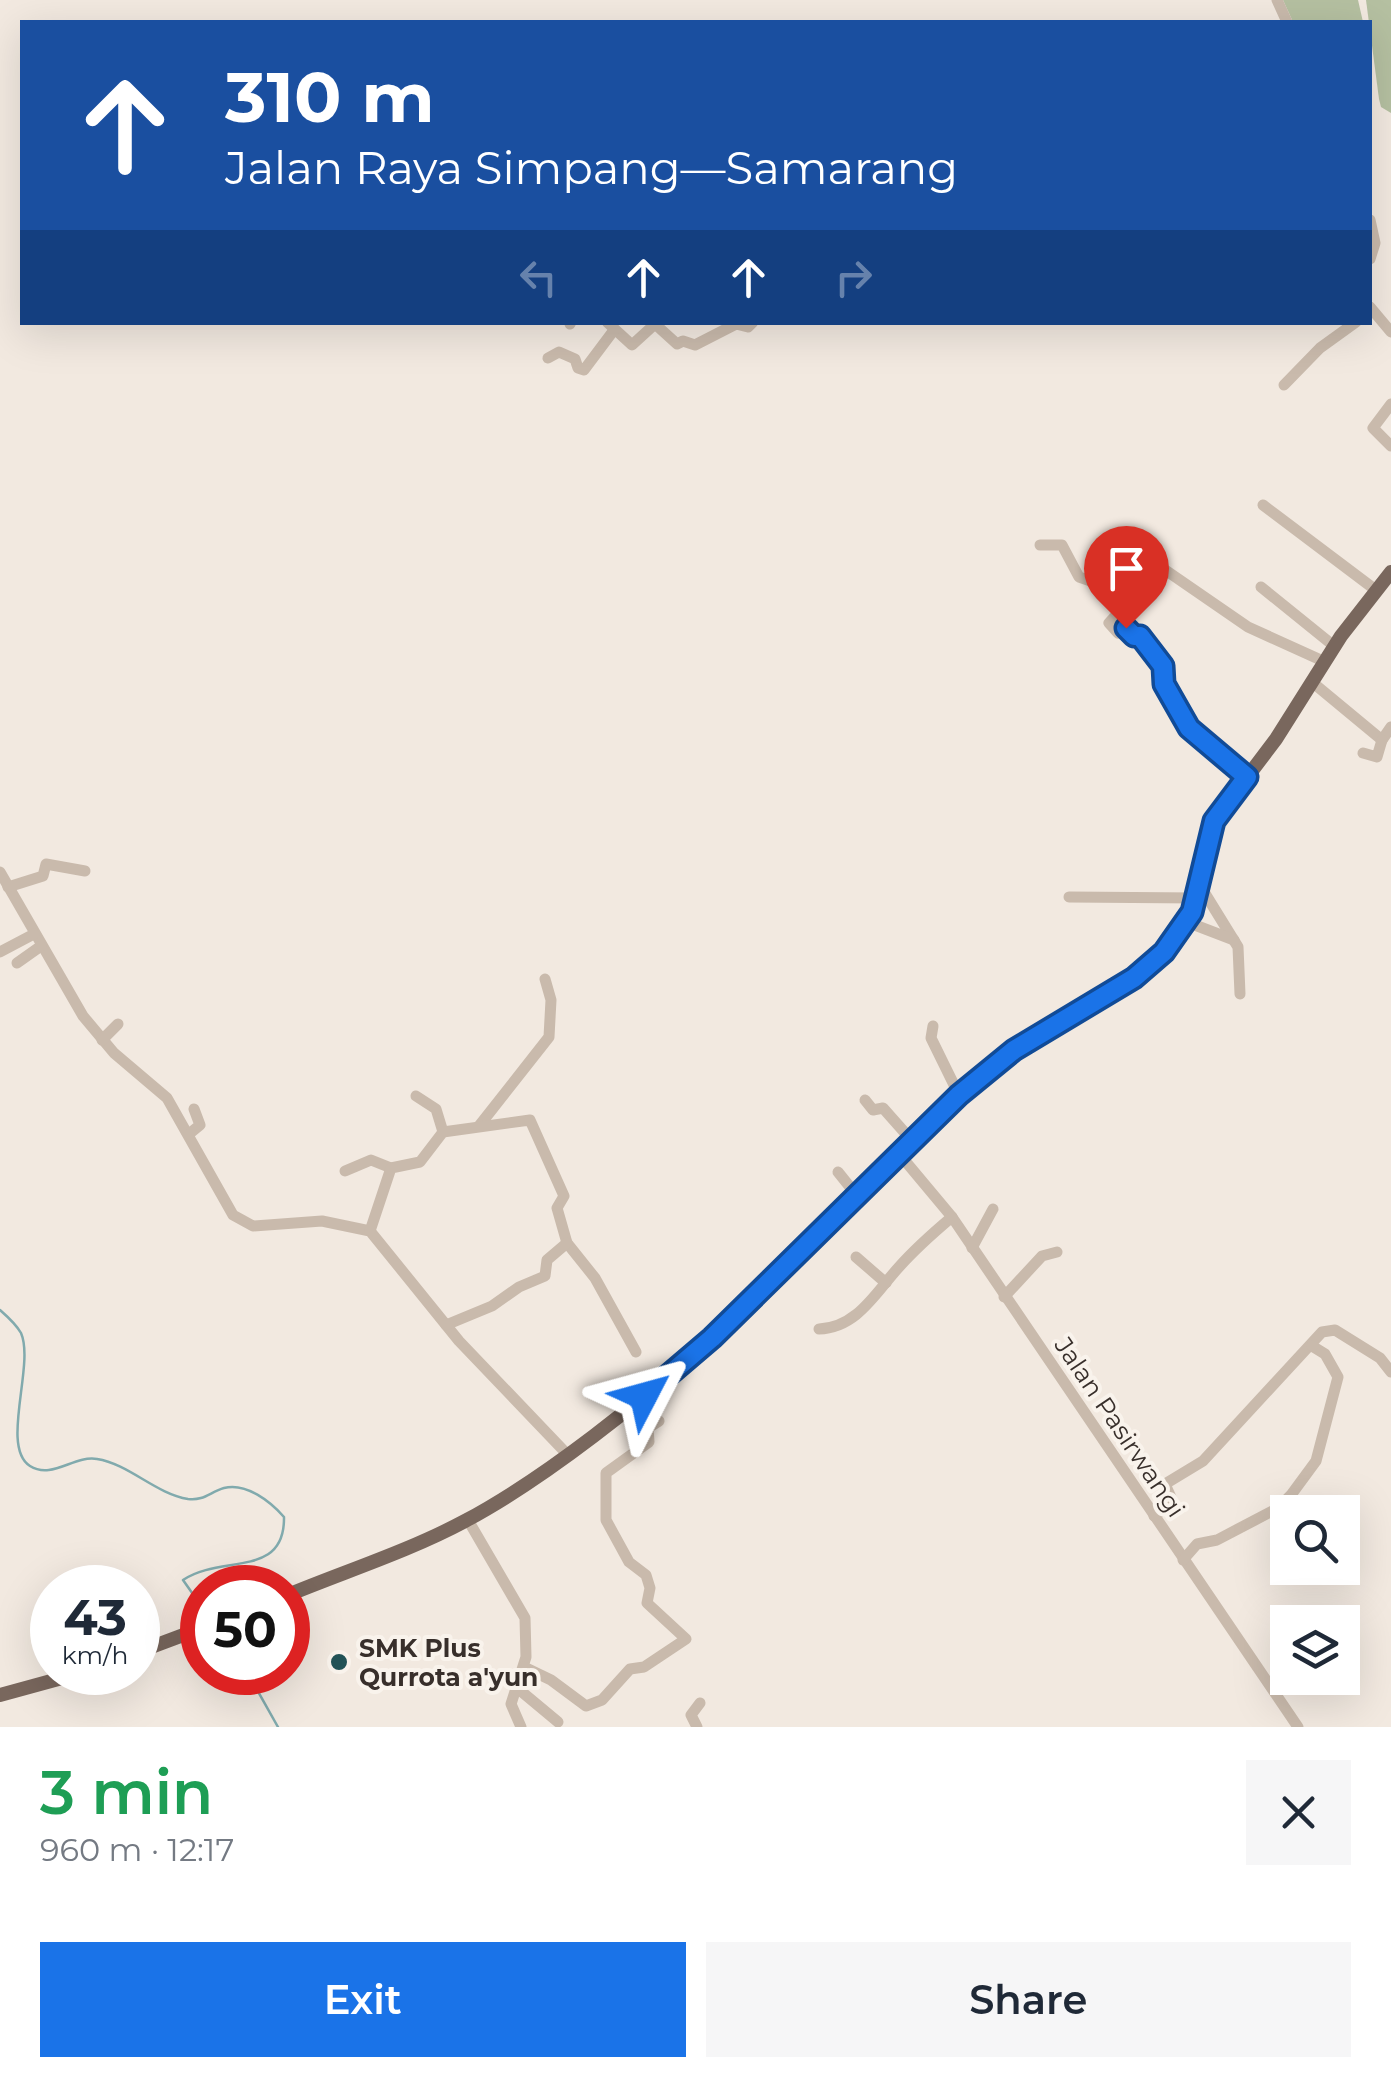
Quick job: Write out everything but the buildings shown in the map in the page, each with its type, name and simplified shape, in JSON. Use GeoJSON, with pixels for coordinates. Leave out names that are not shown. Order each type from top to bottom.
{"type":"FeatureCollection","features":[{"type":"Feature","properties":{"kind":"main road"},"geometry":{"type":"LineString","coordinates":[[310,1585],[468,1520],[566,1453],[675,1372],[858,1198],[959,1095],[1014,1050],[1143,972],[1187,922],[1199,892],[1214,821],[1334,646],[1391,572]]}},
{"type":"Feature","properties":{"kind":"main road"},"geometry":{"type":"LineString","coordinates":[[0,1695],[30,1688]]}},
{"type":"Feature","properties":{"kind":"street"},"geometry":{"type":"LineString","coordinates":[[1372,310],[1391,332]]}},
{"type":"Feature","properties":{"kind":"street"},"geometry":{"type":"LineString","coordinates":[[548,358],[558,352],[575,359],[578,368],[584,370],[610,326],[632,345],[654,325]]}},
{"type":"Feature","properties":{"kind":"street"},"geometry":{"type":"LineString","coordinates":[[656,325],[677,344],[684,341],[694,345],[734,325]]}},
{"type":"Feature","properties":{"kind":"street"},"geometry":{"type":"LineString","coordinates":[[1284,385],[1320,348],[1352,325]]}},
{"type":"Feature","properties":{"kind":"street"},"geometry":{"type":"LineString","coordinates":[[1391,404],[1373,428],[1391,446]]}},
{"type":"Feature","properties":{"kind":"street"},"geometry":{"type":"LineString","coordinates":[[1264,504],[1376,591]]}},
{"type":"Feature","properties":{"kind":"street"},"geometry":{"type":"LineString","coordinates":[[1040,545],[1062,546],[1079,577],[1108,587],[1129,601],[1109,623],[1118,632],[1126,628],[1140,636],[1163,666],[1164,684],[1189,728],[1247,777]]}},
{"type":"Feature","properties":{"kind":"street"},"geometry":{"type":"LineString","coordinates":[[1158,564],[1248,627],[1324,662]]}},
{"type":"Feature","properties":{"kind":"street"},"geometry":{"type":"LineString","coordinates":[[1262,587],[1334,646]]}},
{"type":"Feature","properties":{"kind":"street"},"geometry":{"type":"LineString","coordinates":[[1312,682],[1382,740]]}},
{"type":"Feature","properties":{"kind":"street"},"geometry":{"type":"LineString","coordinates":[[1363,753],[1377,757],[1391,727]]}},
{"type":"Feature","properties":{"kind":"street"},"geometry":{"type":"LineString","coordinates":[[8,886],[43,876],[46,864],[85,871]]}},
{"type":"Feature","properties":{"kind":"street"},"geometry":{"type":"LineString","coordinates":[[0,872],[41,946],[102,1040],[164,1095],[227,1207],[252,1226],[322,1221],[370,1231],[446,1325],[566,1453]]}},
{"type":"Feature","properties":{"kind":"street"},"geometry":{"type":"LineString","coordinates":[[1069,897],[1199,892],[1236,940],[1240,994]]}},
{"type":"Feature","properties":{"kind":"street"},"geometry":{"type":"LineString","coordinates":[[1187,922],[1236,940]]}},
{"type":"Feature","properties":{"kind":"street"},"geometry":{"type":"LineString","coordinates":[[0,952],[34,934]]}},
{"type":"Feature","properties":{"kind":"street"},"geometry":{"type":"LineString","coordinates":[[17,963],[41,946]]}},
{"type":"Feature","properties":{"kind":"street"},"geometry":{"type":"LineString","coordinates":[[479,1126],[549,1037],[551,1000],[546,979]]}},
{"type":"Feature","properties":{"kind":"street"},"geometry":{"type":"LineString","coordinates":[[102,1040],[118,1024]]}},
{"type":"Feature","properties":{"kind":"street"},"geometry":{"type":"LineString","coordinates":[[933,1026],[931,1038],[959,1095]]}},
{"type":"Feature","properties":{"kind":"street"},"geometry":{"type":"LineString","coordinates":[[416,1096],[436,1109],[443,1132]]}},
{"type":"Feature","properties":{"kind":"street"},"geometry":{"type":"LineString","coordinates":[[865,1100],[873,1110],[883,1108],[914,1143]]}},
{"type":"Feature","properties":{"kind":"street"},"geometry":{"type":"LineString","coordinates":[[189,1134],[200,1124],[194,1110]]}},
{"type":"Feature","properties":{"kind":"street"},"geometry":{"type":"LineString","coordinates":[[345,1171],[371,1160],[392,1168],[420,1162],[443,1132],[526,1119],[535,1124],[564,1196],[557,1208],[568,1242],[595,1278],[636,1352]]}},
{"type":"Feature","properties":{"kind":"street","name":"Jalan Pasirwangi"},"geometry":{"type":"LineString","coordinates":[[901,1156],[952,1217],[1298,1727]]}},
{"type":"Feature","properties":{"kind":"street"},"geometry":{"type":"LineString","coordinates":[[370,1231],[392,1168]]}},
{"type":"Feature","properties":{"kind":"street"},"geometry":{"type":"LineString","coordinates":[[838,1172],[858,1198]]}},
{"type":"Feature","properties":{"kind":"street"},"geometry":{"type":"LineString","coordinates":[[972,1248],[993,1209]]}},
{"type":"Feature","properties":{"kind":"street"},"geometry":{"type":"LineString","coordinates":[[818,1329],[843,1324],[878,1296],[886,1283],[952,1217]]}},
{"type":"Feature","properties":{"kind":"street"},"geometry":{"type":"LineString","coordinates":[[446,1325],[492,1306],[518,1288],[546,1276],[546,1260],[568,1242]]}},
{"type":"Feature","properties":{"kind":"street"},"geometry":{"type":"LineString","coordinates":[[1004,1296],[1040,1258],[1057,1252]]}},
{"type":"Feature","properties":{"kind":"street"},"geometry":{"type":"LineString","coordinates":[[856,1257],[886,1283]]}},
{"type":"Feature","properties":{"kind":"street"},"geometry":{"type":"LineString","coordinates":[[1154,1516],[1174,1502],[1166,1484],[1203,1461],[1319,1334],[1335,1330],[1380,1358],[1391,1372]]}},
{"type":"Feature","properties":{"kind":"street"},"geometry":{"type":"LineString","coordinates":[[1183,1560],[1197,1544],[1217,1540],[1278,1508],[1314,1466],[1338,1377],[1325,1354],[1312,1346]]}},
{"type":"Feature","properties":{"kind":"street"},"geometry":{"type":"LineString","coordinates":[[524,1667],[551,1680],[586,1706],[602,1700],[630,1670],[644,1666],[686,1639],[647,1603],[650,1588],[646,1576],[629,1562],[605,1516],[606,1473],[649,1442],[648,1428],[659,1421]]}},
{"type":"Feature","properties":{"kind":"street"},"geometry":{"type":"LineString","coordinates":[[468,1520],[526,1618],[524,1667],[511,1704],[521,1727]]}},
{"type":"Feature","properties":{"kind":"street"},"geometry":{"type":"LineString","coordinates":[[516,1687],[558,1722]]}},
{"type":"Feature","properties":{"kind":"street"},"geometry":{"type":"LineString","coordinates":[[696,1727],[690,1715],[700,1703]]}},
{"type":"Feature","properties":{"kind":"green space"},"geometry":{"type":"Polygon","coordinates":[[[1283,0],[1358,0],[1363,20],[1292,20],[1283,0]]]}},
{"type":"Feature","properties":{"kind":"green space"},"geometry":{"type":"Polygon","coordinates":[[[1366,0],[1391,0],[1391,113],[1381,107],[1379,99],[1372,20],[1369,20],[1366,0]]]}},
{"type":"Feature","properties":{"kind":"waterway"},"geometry":{"type":"LineString","coordinates":[[0,1310],[21,1333],[24,1347],[18,1442],[30,1466],[47,1470],[97,1459],[188,1499],[224,1488],[249,1491],[284,1517],[282,1536],[263,1557],[232,1565]]}},
{"type":"Feature","properties":{"kind":"waterway"},"geometry":{"type":"LineString","coordinates":[[260,1695],[278,1727]]}},
{"type":"Feature","properties":{"kind":"place","name":"SMK Plus Qurrota a'yun"},"geometry":{"type":"Point","coordinates":[339,1662]}},
{"type":"Feature","properties":{"kind":"route"},"geometry":{"type":"LineString","coordinates":[[644,1396],[712,1338],[959,1095],[1014,1050],[1143,972],[1180,934],[1201,886],[1214,821],[1247,777],[1189,728],[1164,684],[1163,666],[1140,636],[1126,628]]}}]}
